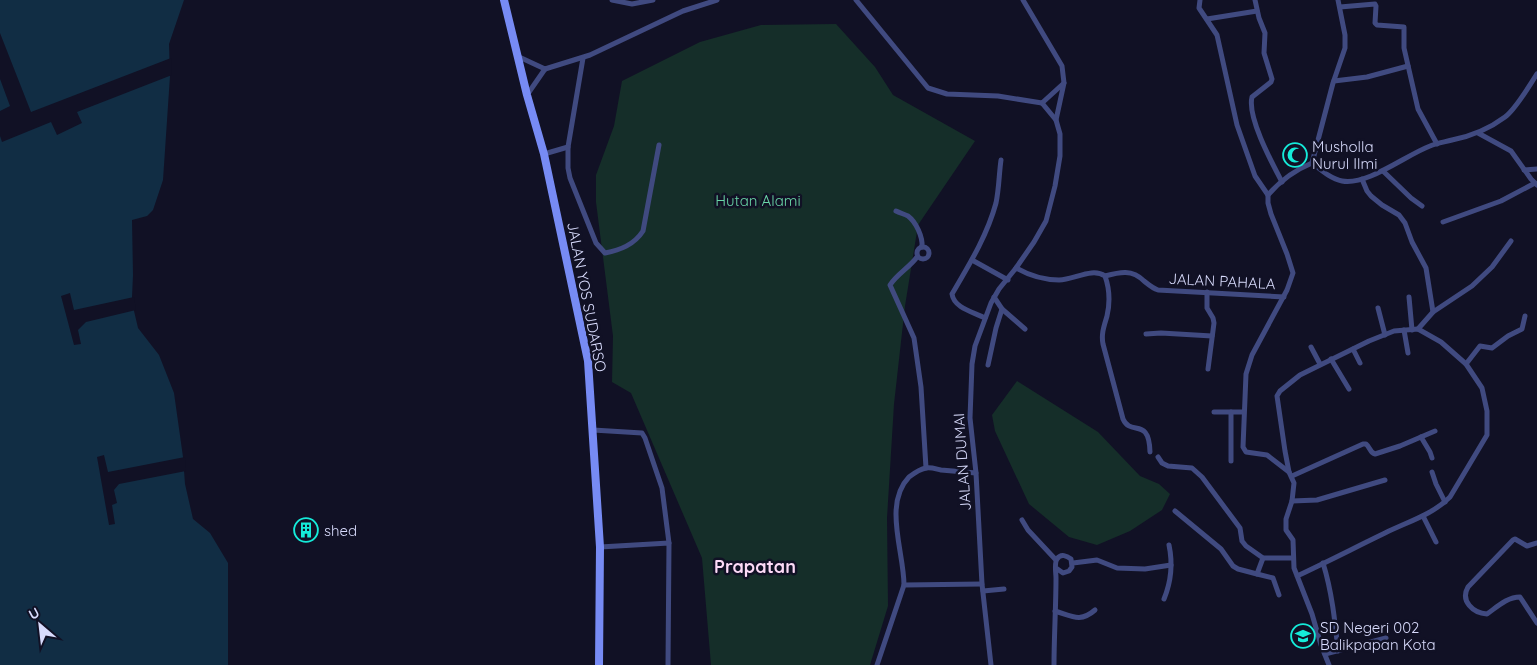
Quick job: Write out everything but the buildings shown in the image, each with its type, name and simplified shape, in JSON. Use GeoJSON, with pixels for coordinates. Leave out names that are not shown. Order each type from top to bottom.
{"type":"FeatureCollection","features":[{"type":"Feature","properties":{"kind":"main road","name":"JALAN YOS SUDARSO"},"geometry":{"type":"LineString","coordinates":[[504,0],[527,95],[544,154],[588,362],[600,547],[599,665]]}},
{"type":"Feature","properties":{"kind":"street"},"geometry":{"type":"LineString","coordinates":[[612,0],[632,4],[654,0]]}},
{"type":"Feature","properties":{"kind":"street"},"geometry":{"type":"LineString","coordinates":[[527,95],[545,69],[583,58],[651,28],[683,11],[717,0]]}},
{"type":"Feature","properties":{"kind":"street"},"geometry":{"type":"LineString","coordinates":[[856,0],[928,88],[947,94],[998,96],[1042,103],[1056,120]]}},
{"type":"Feature","properties":{"kind":"street"},"geometry":{"type":"LineString","coordinates":[[1023,0],[1062,66],[1064,83],[1056,120]]}},
{"type":"Feature","properties":{"kind":"street"},"geometry":{"type":"LineString","coordinates":[[1027,6],[1030,0]]}},
{"type":"Feature","properties":{"kind":"street"},"geometry":{"type":"LineString","coordinates":[[1200,0],[1199,6],[1217,35],[1237,126],[1255,176],[1267,194],[1270,214],[1293,270],[1284,297],[1248,365],[1244,384],[1245,430],[1243,447],[1246,452],[1266,455],[1290,474]]}},
{"type":"Feature","properties":{"kind":"street"},"geometry":{"type":"LineString","coordinates":[[1255,0],[1264,28],[1264,53],[1272,79],[1271,82],[1252,97],[1251,106],[1258,130],[1281,182]]}},
{"type":"Feature","properties":{"kind":"street"},"geometry":{"type":"LineString","coordinates":[[1312,163],[1344,48],[1345,35],[1338,0]]}},
{"type":"Feature","properties":{"kind":"street"},"geometry":{"type":"LineString","coordinates":[[1340,6],[1375,4],[1377,25],[1404,27],[1404,48],[1418,109],[1437,144]]}},
{"type":"Feature","properties":{"kind":"street"},"geometry":{"type":"LineString","coordinates":[[1207,19],[1257,11]]}},
{"type":"Feature","properties":{"kind":"street"},"geometry":{"type":"LineString","coordinates":[[517,56],[545,69]]}},
{"type":"Feature","properties":{"kind":"street"},"geometry":{"type":"LineString","coordinates":[[583,58],[568,147],[568,168],[570,178],[596,243],[605,253],[629,245],[637,239],[642,231],[659,145]]}},
{"type":"Feature","properties":{"kind":"street"},"geometry":{"type":"LineString","coordinates":[[1334,81],[1367,77],[1408,66]]}},
{"type":"Feature","properties":{"kind":"street"},"geometry":{"type":"LineString","coordinates":[[1312,163],[1328,175],[1342,181],[1362,179],[1383,171],[1413,154],[1437,144],[1478,133],[1492,126],[1507,116],[1537,74]]}},
{"type":"Feature","properties":{"kind":"street"},"geometry":{"type":"LineString","coordinates":[[1042,103],[1064,83]]}},
{"type":"Feature","properties":{"kind":"street","name":"JALAN DUMAI"},"geometry":{"type":"LineString","coordinates":[[991,665],[970,418],[971,381],[975,346],[994,297],[1008,280],[1046,221],[1060,156],[1060,134],[1056,120]]}},
{"type":"Feature","properties":{"kind":"street"},"geometry":{"type":"LineString","coordinates":[[1443,222],[1501,202],[1536,184],[1512,151],[1478,133]]}},
{"type":"Feature","properties":{"kind":"street"},"geometry":{"type":"LineString","coordinates":[[544,154],[568,147]]}},
{"type":"Feature","properties":{"kind":"street"},"geometry":{"type":"LineString","coordinates":[[985,318],[957,304],[953,300],[952,294],[987,230],[996,200],[1001,160]]}},
{"type":"Feature","properties":{"kind":"street"},"geometry":{"type":"LineString","coordinates":[[1267,194],[1301,168],[1312,163]]}},
{"type":"Feature","properties":{"kind":"street"},"geometry":{"type":"LineString","coordinates":[[1524,170],[1537,169]]}},
{"type":"Feature","properties":{"kind":"street"},"geometry":{"type":"LineString","coordinates":[[1383,171],[1422,206]]}},
{"type":"Feature","properties":{"kind":"street"},"geometry":{"type":"LineString","coordinates":[[1362,179],[1371,196],[1404,220],[1412,242],[1426,268],[1432,312]]}},
{"type":"Feature","properties":{"kind":"street"},"geometry":{"type":"LineString","coordinates":[[896,211],[912,220],[922,238],[922,247],[918,250],[917,256],[911,265],[890,284],[914,338],[921,386],[926,468]]}},
{"type":"Feature","properties":{"kind":"street"},"geometry":{"type":"LineString","coordinates":[[1415,330],[1432,312],[1472,286],[1492,267],[1511,241]]}},
{"type":"Feature","properties":{"kind":"street"},"geometry":{"type":"LineString","coordinates":[[917,256],[924,260],[929,255],[928,250],[922,247]]}},
{"type":"Feature","properties":{"kind":"street"},"geometry":{"type":"LineString","coordinates":[[972,260],[1008,280]]}},
{"type":"Feature","properties":{"kind":"street","name":"JALAN PAHALA"},"geometry":{"type":"LineString","coordinates":[[1016,268],[1030,276],[1052,280],[1072,279],[1097,272],[1105,276],[1131,272],[1154,289],[1284,297]]}},
{"type":"Feature","properties":{"kind":"street"},"geometry":{"type":"LineString","coordinates":[[1105,276],[1109,297],[1102,332],[1103,344],[1125,424],[1146,433],[1150,442],[1150,452]]}},
{"type":"Feature","properties":{"kind":"street"},"geometry":{"type":"LineString","coordinates":[[1207,292],[1207,308],[1214,321],[1208,369]]}},
{"type":"Feature","properties":{"kind":"street"},"geometry":{"type":"LineString","coordinates":[[1409,296],[1415,330]]}},
{"type":"Feature","properties":{"kind":"street"},"geometry":{"type":"LineString","coordinates":[[994,297],[1002,309],[1025,329]]}},
{"type":"Feature","properties":{"kind":"street"},"geometry":{"type":"LineString","coordinates":[[1378,308],[1385,335]]}},
{"type":"Feature","properties":{"kind":"street"},"geometry":{"type":"LineString","coordinates":[[988,364],[1002,309]]}},
{"type":"Feature","properties":{"kind":"street"},"geometry":{"type":"LineString","coordinates":[[1466,364],[1480,346],[1492,348],[1508,336],[1522,329],[1525,316]]}},
{"type":"Feature","properties":{"kind":"street"},"geometry":{"type":"LineString","coordinates":[[1404,330],[1408,353]]}},
{"type":"Feature","properties":{"kind":"street"},"geometry":{"type":"LineString","coordinates":[[1297,576],[1442,506],[1454,491],[1487,435],[1487,411],[1482,388],[1466,364],[1441,342],[1415,330],[1394,331],[1320,364],[1293,380],[1277,396],[1290,474],[1294,482],[1292,501],[1286,519],[1286,530],[1293,540],[1294,568],[1329,665]]}},
{"type":"Feature","properties":{"kind":"street"},"geometry":{"type":"LineString","coordinates":[[1146,334],[1212,336]]}},
{"type":"Feature","properties":{"kind":"street"},"geometry":{"type":"LineString","coordinates":[[1312,347],[1320,364]]}},
{"type":"Feature","properties":{"kind":"street"},"geometry":{"type":"LineString","coordinates":[[1352,349],[1360,363]]}},
{"type":"Feature","properties":{"kind":"street"},"geometry":{"type":"LineString","coordinates":[[1331,359],[1349,389]]}},
{"type":"Feature","properties":{"kind":"street"},"geometry":{"type":"LineString","coordinates":[[1214,412],[1244,412]]}},
{"type":"Feature","properties":{"kind":"street"},"geometry":{"type":"LineString","coordinates":[[1231,412],[1231,461]]}},
{"type":"Feature","properties":{"kind":"street"},"geometry":{"type":"LineString","coordinates":[[593,430],[642,433],[662,488],[669,543],[668,665]]}},
{"type":"Feature","properties":{"kind":"street"},"geometry":{"type":"LineString","coordinates":[[1290,474],[1363,444],[1368,445],[1371,452],[1375,454],[1435,431]]}},
{"type":"Feature","properties":{"kind":"street"},"geometry":{"type":"LineString","coordinates":[[1421,437],[1432,458]]}},
{"type":"Feature","properties":{"kind":"street"},"geometry":{"type":"LineString","coordinates":[[1158,457],[1162,463],[1168,466],[1192,468],[1202,477],[1240,528],[1242,541],[1246,546],[1263,558],[1293,558]]}},
{"type":"Feature","properties":{"kind":"street"},"geometry":{"type":"LineString","coordinates":[[877,665],[904,585],[896,522],[896,505],[904,483],[912,475],[926,468],[976,473]]}},
{"type":"Feature","properties":{"kind":"street"},"geometry":{"type":"LineString","coordinates":[[1432,472],[1445,502]]}},
{"type":"Feature","properties":{"kind":"street"},"geometry":{"type":"LineString","coordinates":[[1292,501],[1317,500],[1385,480]]}},
{"type":"Feature","properties":{"kind":"street"},"geometry":{"type":"LineString","coordinates":[[1175,511],[1221,549],[1233,566],[1272,578],[1280,595]]}},
{"type":"Feature","properties":{"kind":"street"},"geometry":{"type":"LineString","coordinates":[[1423,516],[1436,542]]}},
{"type":"Feature","properties":{"kind":"street"},"geometry":{"type":"LineString","coordinates":[[1022,520],[1028,530],[1056,560],[1054,665]]}},
{"type":"Feature","properties":{"kind":"street"},"geometry":{"type":"LineString","coordinates":[[1537,543],[1527,546],[1513,540],[1468,587],[1465,595],[1466,602],[1472,608],[1484,614],[1487,614],[1504,601],[1520,597],[1537,623]]}},
{"type":"Feature","properties":{"kind":"street"},"geometry":{"type":"LineString","coordinates":[[600,547],[669,543]]}},
{"type":"Feature","properties":{"kind":"street"},"geometry":{"type":"LineString","coordinates":[[1164,600],[1169,585],[1171,565],[1169,545]]}},
{"type":"Feature","properties":{"kind":"street"},"geometry":{"type":"LineString","coordinates":[[1056,560],[1060,556],[1065,555],[1073,563],[1071,570],[1066,572],[1060,572],[1056,568]]}},
{"type":"Feature","properties":{"kind":"street"},"geometry":{"type":"LineString","coordinates":[[1257,574],[1263,558]]}},
{"type":"Feature","properties":{"kind":"street"},"geometry":{"type":"LineString","coordinates":[[1073,563],[1097,560],[1117,568],[1145,569],[1171,565]]}},
{"type":"Feature","properties":{"kind":"street"},"geometry":{"type":"LineString","coordinates":[[1324,563],[1334,609],[1338,651]]}},
{"type":"Feature","properties":{"kind":"street"},"geometry":{"type":"LineString","coordinates":[[904,585],[1004,589]]}},
{"type":"Feature","properties":{"kind":"street"},"geometry":{"type":"LineString","coordinates":[[1055,611],[1076,618],[1088,616],[1095,610]]}},
{"type":"Feature","properties":{"kind":"street"},"geometry":{"type":"LineString","coordinates":[[1324,654],[1386,638]]}},
{"type":"Feature","properties":{"kind":"green space","name":"Hutan Alami"},"geometry":{"type":"Polygon","coordinates":[[[836,24],[875,67],[893,95],[975,141],[918,225],[905,306],[894,404],[887,518],[888,606],[870,665],[711,665],[702,558],[631,393],[612,382],[613,336],[596,202],[596,175],[614,126],[622,81],[700,42],[761,25],[836,24]]]}},
{"type":"Feature","properties":{"kind":"green space"},"geometry":{"type":"Polygon","coordinates":[[[1017,381],[1098,432],[1140,476],[1159,484],[1170,494],[1162,510],[1130,531],[1097,545],[1069,537],[1029,504],[995,431],[992,415],[1017,381]]]}},
{"type":"Feature","properties":{"kind":"water"},"geometry":{"type":"Polygon","coordinates":[[[0,0],[184,0],[169,44],[170,76],[163,180],[153,210],[147,216],[132,220],[132,297],[138,328],[159,355],[174,393],[185,484],[193,519],[210,533],[228,563],[228,665],[0,665],[0,0]]]}},
{"type":"Feature","properties":{"kind":"pier"},"geometry":{"type":"Polygon","coordinates":[[[0,33],[31,112],[171,58],[172,75],[77,112],[82,123],[57,135],[51,122],[2,142],[0,136],[0,111],[10,106],[0,79],[0,33]]]}},
{"type":"Feature","properties":{"kind":"pier"},"geometry":{"type":"Polygon","coordinates":[[[70,293],[74,310],[134,297],[136,310],[86,322],[78,330],[81,344],[74,345],[61,296],[70,293]]]}},
{"type":"Feature","properties":{"kind":"pier"},"geometry":{"type":"Polygon","coordinates":[[[104,455],[108,472],[185,457],[186,471],[119,484],[114,490],[117,503],[112,505],[115,524],[109,525],[97,457],[104,455]]]}},
{"type":"Feature","properties":{"kind":"place","name":"Musholla Nurul Ilmi"},"geometry":{"type":"Point","coordinates":[1295,155]}},
{"type":"Feature","properties":{"kind":"place","name":"shed"},"geometry":{"type":"Point","coordinates":[306,530]}},
{"type":"Feature","properties":{"kind":"place","name":"SD Negeri 002 Balikpapan Kota"},"geometry":{"type":"Point","coordinates":[1303,636]}},
{"type":"Feature","properties":{"kind":"district","name":"Prapatan"},"geometry":{"type":"Point","coordinates":[755,566]}}]}
